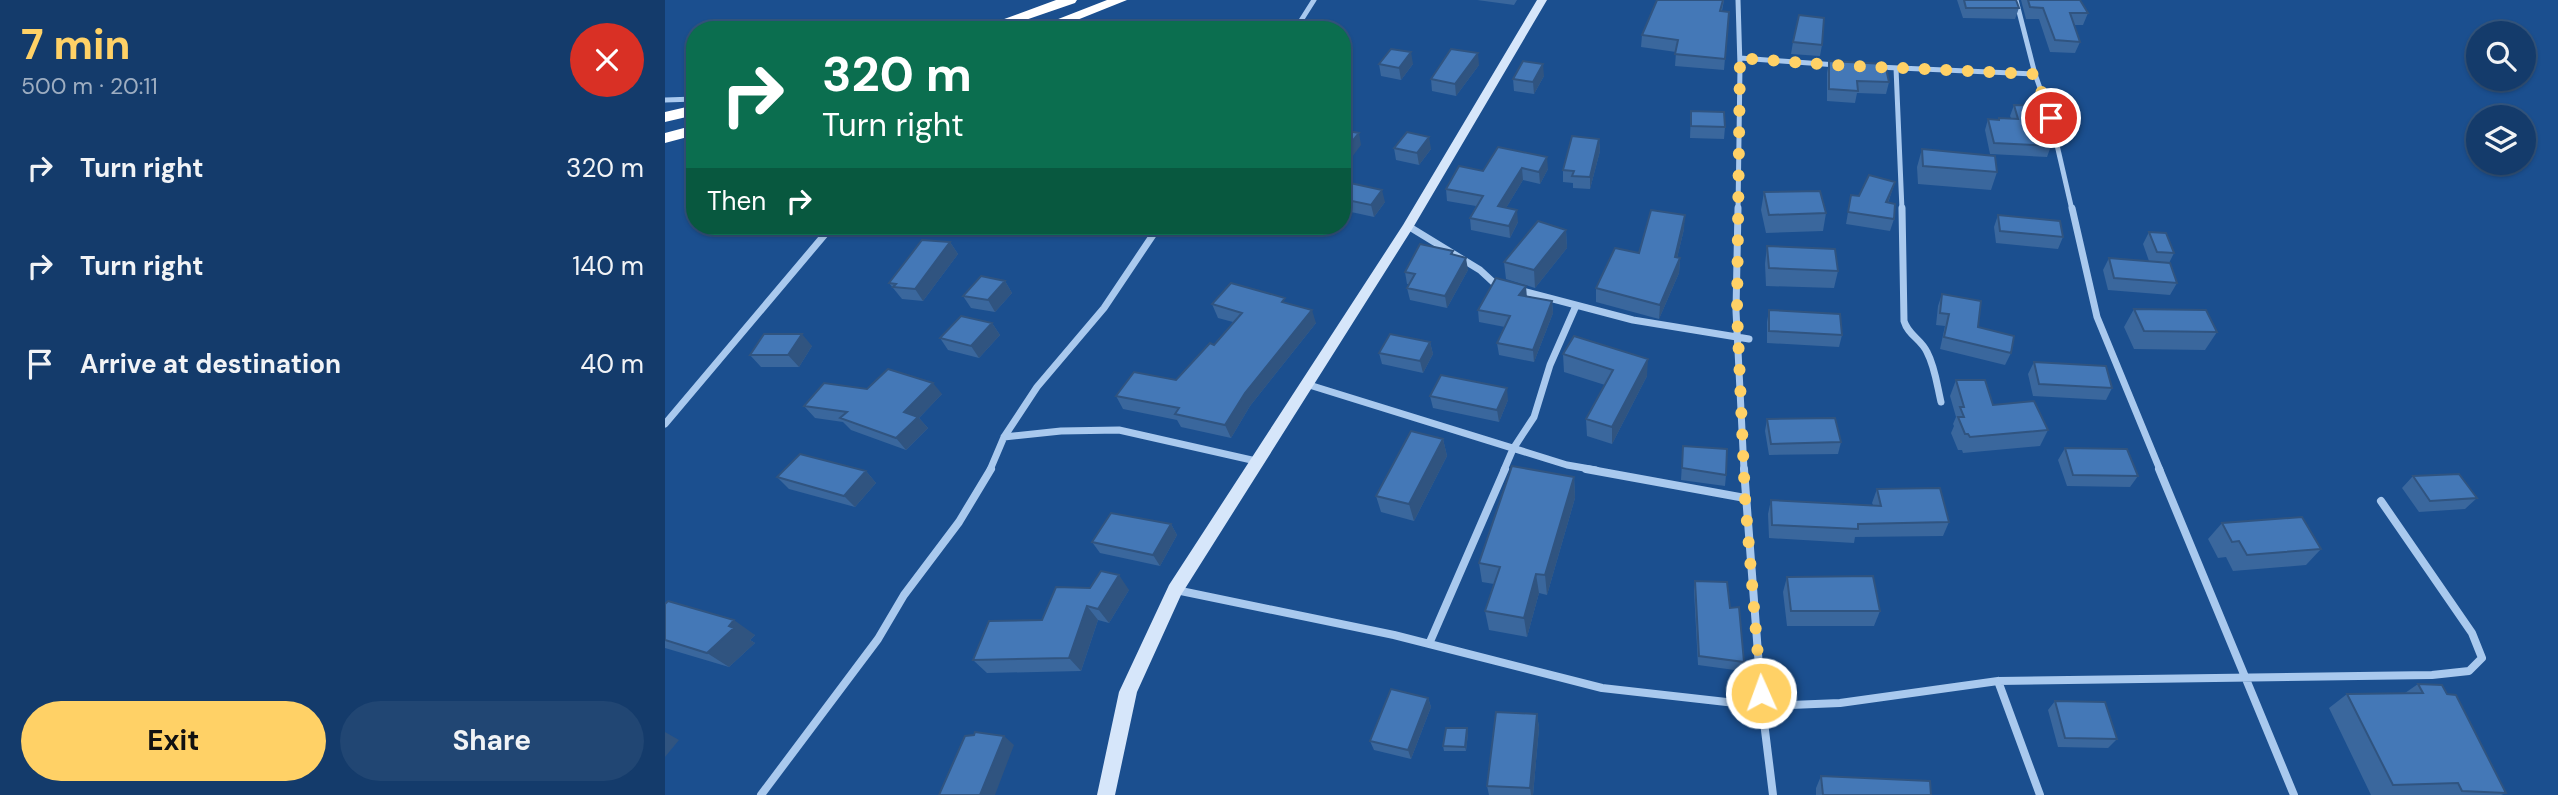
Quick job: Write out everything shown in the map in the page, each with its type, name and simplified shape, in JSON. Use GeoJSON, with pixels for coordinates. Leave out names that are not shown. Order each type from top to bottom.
{"type":"FeatureCollection","features":[{"type":"Feature","properties":{"kind":"highway"},"geometry":{"type":"LineString","coordinates":[[1008,21],[1070,0]]}},
{"type":"Feature","properties":{"kind":"highway"},"geometry":{"type":"LineString","coordinates":[[1062,21],[1120,0]]}},
{"type":"Feature","properties":{"kind":"highway"},"geometry":{"type":"LineString","coordinates":[[665,117],[686,112]]}},
{"type":"Feature","properties":{"kind":"highway"},"geometry":{"type":"LineString","coordinates":[[665,138],[686,132]]}},
{"type":"Feature","properties":{"kind":"street"},"geometry":{"type":"LineString","coordinates":[[1301,21],[1314,0]]}},
{"type":"Feature","properties":{"kind":"street"},"geometry":{"type":"LineString","coordinates":[[1106,795],[1128,692],[1175,590],[1408,226],[1542,0]]}},
{"type":"Feature","properties":{"kind":"street"},"geometry":{"type":"LineString","coordinates":[[1738,0],[1740,58],[1737,311],[1745,498],[1762,706],[1773,795]]}},
{"type":"Feature","properties":{"kind":"street"},"geometry":{"type":"LineString","coordinates":[[2016,0],[2035,74],[2051,118],[2097,317],[2294,795]]}},
{"type":"Feature","properties":{"kind":"street"},"geometry":{"type":"LineString","coordinates":[[1740,58],[1845,66]]}},
{"type":"Feature","properties":{"kind":"street"},"geometry":{"type":"LineString","coordinates":[[1870,67],[2035,74]]}},
{"type":"Feature","properties":{"kind":"street"},"geometry":{"type":"LineString","coordinates":[[1896,68],[1900,128],[1904,321],[1907,331],[1915,335],[1929,352],[1941,402]]}},
{"type":"Feature","properties":{"kind":"street"},"geometry":{"type":"LineString","coordinates":[[665,100],[686,99]]}},
{"type":"Feature","properties":{"kind":"street"},"geometry":{"type":"LineString","coordinates":[[1408,226],[1480,270],[1493,282],[1575,308],[1668,329],[1749,339]]}},
{"type":"Feature","properties":{"kind":"street"},"geometry":{"type":"LineString","coordinates":[[665,425],[824,235]]}},
{"type":"Feature","properties":{"kind":"street"},"geometry":{"type":"LineString","coordinates":[[761,795],[878,639],[904,595],[960,522],[988,476],[1004,437],[1037,387],[1104,308],[1153,235]]}},
{"type":"Feature","properties":{"kind":"street"},"geometry":{"type":"LineString","coordinates":[[1429,644],[1513,449],[1534,417],[1550,365],[1575,308]]}},
{"type":"Feature","properties":{"kind":"street"},"geometry":{"type":"LineString","coordinates":[[1306,384],[1567,465],[1745,498]]}},
{"type":"Feature","properties":{"kind":"street"},"geometry":{"type":"LineString","coordinates":[[1004,437],[1061,431],[1119,430],[1256,461]]}},
{"type":"Feature","properties":{"kind":"street"},"geometry":{"type":"LineString","coordinates":[[1175,590],[1429,644],[1602,688],[1762,706],[1840,703],[1998,681],[2433,675],[2469,670],[2482,658],[2472,633],[2381,502]]}},
{"type":"Feature","properties":{"kind":"street"},"geometry":{"type":"LineString","coordinates":[[1998,681],[2040,795]]}},
{"type":"Feature","properties":{"kind":"building"},"geometry":{"type":"Polygon","coordinates":[[[1657,0],[1723,0],[1720,11],[1729,12],[1725,59],[1675,54],[1678,40],[1642,35],[1657,0]]]}},
{"type":"Feature","properties":{"kind":"building"},"geometry":{"type":"Polygon","coordinates":[[[1964,0],[2016,0],[2019,8],[1966,8],[1964,0]]]}},
{"type":"Feature","properties":{"kind":"building"},"geometry":{"type":"Polygon","coordinates":[[[2028,0],[2080,0],[2088,13],[2070,13],[2080,42],[2055,40],[2043,8],[2030,7],[2028,0]]]}},
{"type":"Feature","properties":{"kind":"building"},"geometry":{"type":"Polygon","coordinates":[[[1799,15],[1824,18],[1822,45],[1793,42],[1799,15]]]}},
{"type":"Feature","properties":{"kind":"building"},"geometry":{"type":"Polygon","coordinates":[[[1391,49],[1411,52],[1399,68],[1379,64],[1391,49]]]}},
{"type":"Feature","properties":{"kind":"building"},"geometry":{"type":"Polygon","coordinates":[[[1451,49],[1478,53],[1455,84],[1431,79],[1451,49]]]}},
{"type":"Feature","properties":{"kind":"building"},"geometry":{"type":"Polygon","coordinates":[[[1523,61],[1543,64],[1533,82],[1513,79],[1523,61]]]}},
{"type":"Feature","properties":{"kind":"building"},"geometry":{"type":"Polygon","coordinates":[[[1829,61],[1885,64],[1889,82],[1857,81],[1858,91],[1829,89],[1829,61]]]}},
{"type":"Feature","properties":{"kind":"building"},"geometry":{"type":"Polygon","coordinates":[[[2014,105],[2038,106],[2051,146],[1994,143],[1988,119],[2018,119],[2014,105]]]}},
{"type":"Feature","properties":{"kind":"building"},"geometry":{"type":"Polygon","coordinates":[[[1691,111],[1724,112],[1725,127],[1691,126],[1691,111]]]}},
{"type":"Feature","properties":{"kind":"building"},"geometry":{"type":"Polygon","coordinates":[[[1351,132],[1359,133],[1351,143],[1351,132]]]}},
{"type":"Feature","properties":{"kind":"building"},"geometry":{"type":"Polygon","coordinates":[[[1407,132],[1429,137],[1417,153],[1394,148],[1407,132]]]}},
{"type":"Feature","properties":{"kind":"building"},"geometry":{"type":"Polygon","coordinates":[[[1572,136],[1599,139],[1590,177],[1572,176],[1574,171],[1563,170],[1572,136]]]}},
{"type":"Feature","properties":{"kind":"building"},"geometry":{"type":"Polygon","coordinates":[[[1498,147],[1547,157],[1539,172],[1522,168],[1498,206],[1517,210],[1509,226],[1470,218],[1483,196],[1446,189],[1459,166],[1483,171],[1498,147]]]}},
{"type":"Feature","properties":{"kind":"building"},"geometry":{"type":"Polygon","coordinates":[[[1922,149],[1995,156],[1997,172],[1923,166],[1922,149]]]}},
{"type":"Feature","properties":{"kind":"building"},"geometry":{"type":"Polygon","coordinates":[[[1869,175],[1895,182],[1886,202],[1895,204],[1894,219],[1848,212],[1851,195],[1859,196],[1869,175]]]}},
{"type":"Feature","properties":{"kind":"building"},"geometry":{"type":"Polygon","coordinates":[[[1351,183],[1382,190],[1371,205],[1351,201],[1351,183]]]}},
{"type":"Feature","properties":{"kind":"building"},"geometry":{"type":"Polygon","coordinates":[[[1820,191],[1826,213],[1769,215],[1764,192],[1820,191]]]}},
{"type":"Feature","properties":{"kind":"building"},"geometry":{"type":"Polygon","coordinates":[[[1651,210],[1685,215],[1675,257],[1680,258],[1660,305],[1596,288],[1615,248],[1639,253],[1651,210]]]}},
{"type":"Feature","properties":{"kind":"building"},"geometry":{"type":"Polygon","coordinates":[[[1998,215],[2060,221],[2063,237],[2000,231],[1998,215]]]}},
{"type":"Feature","properties":{"kind":"building"},"geometry":{"type":"Polygon","coordinates":[[[1538,221],[1566,230],[1534,270],[1504,262],[1538,221]]]}},
{"type":"Feature","properties":{"kind":"building"},"geometry":{"type":"Polygon","coordinates":[[[2149,232],[2166,233],[2174,253],[2157,252],[2149,232]]]}},
{"type":"Feature","properties":{"kind":"building"},"geometry":{"type":"Polygon","coordinates":[[[922,240],[950,242],[915,289],[893,287],[896,284],[889,283],[922,240]]]}},
{"type":"Feature","properties":{"kind":"building"},"geometry":{"type":"Polygon","coordinates":[[[1420,244],[1453,251],[1451,254],[1466,258],[1445,296],[1407,288],[1415,274],[1405,272],[1420,244]]]}},
{"type":"Feature","properties":{"kind":"building"},"geometry":{"type":"Polygon","coordinates":[[[1767,246],[1835,249],[1838,271],[1769,268],[1767,246]]]}},
{"type":"Feature","properties":{"kind":"building"},"geometry":{"type":"Polygon","coordinates":[[[2109,258],[2170,263],[2177,283],[2114,278],[2109,258]]]}},
{"type":"Feature","properties":{"kind":"building"},"geometry":{"type":"Polygon","coordinates":[[[981,276],[1005,281],[988,300],[963,296],[981,276]]]}},
{"type":"Feature","properties":{"kind":"building"},"geometry":{"type":"Polygon","coordinates":[[[1496,278],[1526,286],[1519,295],[1552,301],[1533,350],[1497,343],[1510,316],[1478,310],[1496,278]]]}},
{"type":"Feature","properties":{"kind":"building"},"geometry":{"type":"Polygon","coordinates":[[[1231,283],[1285,298],[1282,302],[1312,310],[1245,393],[1225,425],[1175,414],[1179,408],[1116,396],[1134,372],[1176,380],[1210,343],[1214,345],[1242,313],[1212,304],[1231,283]]]}},
{"type":"Feature","properties":{"kind":"building"},"geometry":{"type":"Polygon","coordinates":[[[1942,294],[1981,301],[1978,327],[2014,336],[2011,353],[1944,337],[1949,314],[1940,313],[1942,294]]]}},
{"type":"Feature","properties":{"kind":"building"},"geometry":{"type":"Polygon","coordinates":[[[2134,309],[2206,310],[2217,332],[2144,331],[2134,309]]]}},
{"type":"Feature","properties":{"kind":"building"},"geometry":{"type":"Polygon","coordinates":[[[1769,310],[1840,314],[1842,335],[1769,331],[1769,310]]]}},
{"type":"Feature","properties":{"kind":"building"},"geometry":{"type":"Polygon","coordinates":[[[961,316],[992,323],[971,346],[940,338],[961,316]]]}},
{"type":"Feature","properties":{"kind":"building"},"geometry":{"type":"Polygon","coordinates":[[[764,334],[802,334],[788,355],[750,355],[764,334]]]}},
{"type":"Feature","properties":{"kind":"building"},"geometry":{"type":"Polygon","coordinates":[[[1390,334],[1430,342],[1420,361],[1379,353],[1390,334]]]}},
{"type":"Feature","properties":{"kind":"building"},"geometry":{"type":"Polygon","coordinates":[[[1574,336],[1648,359],[1612,427],[1586,419],[1613,370],[1563,354],[1574,336]]]}},
{"type":"Feature","properties":{"kind":"building"},"geometry":{"type":"Polygon","coordinates":[[[2034,362],[2106,366],[2112,388],[2039,384],[2034,362]]]}},
{"type":"Feature","properties":{"kind":"building"},"geometry":{"type":"Polygon","coordinates":[[[888,369],[933,383],[904,412],[918,417],[896,438],[840,418],[847,412],[804,406],[824,383],[867,389],[888,369]]]}},
{"type":"Feature","properties":{"kind":"building"},"geometry":{"type":"Polygon","coordinates":[[[1441,375],[1507,388],[1497,410],[1430,396],[1441,375]]]}},
{"type":"Feature","properties":{"kind":"building"},"geometry":{"type":"Polygon","coordinates":[[[1956,380],[1985,380],[1993,405],[2034,401],[2048,430],[1970,437],[1965,434],[1958,417],[1964,417],[1960,407],[1964,407],[1956,380]]]}},
{"type":"Feature","properties":{"kind":"building"},"geometry":{"type":"Polygon","coordinates":[[[1835,418],[1841,442],[1771,444],[1767,419],[1835,418]]]}},
{"type":"Feature","properties":{"kind":"building"},"geometry":{"type":"Polygon","coordinates":[[[1411,431],[1443,439],[1409,504],[1376,496],[1411,431]]]}},
{"type":"Feature","properties":{"kind":"building"},"geometry":{"type":"Polygon","coordinates":[[[1683,446],[1727,449],[1726,475],[1682,468],[1683,446]]]}},
{"type":"Feature","properties":{"kind":"building"},"geometry":{"type":"Polygon","coordinates":[[[2065,448],[2127,449],[2138,476],[2073,475],[2065,448]]]}},
{"type":"Feature","properties":{"kind":"building"},"geometry":{"type":"Polygon","coordinates":[[[800,454],[866,471],[844,496],[777,477],[800,454]]]}},
{"type":"Feature","properties":{"kind":"building"},"geometry":{"type":"Polygon","coordinates":[[[1512,466],[1574,477],[1545,575],[1536,574],[1524,618],[1485,611],[1500,567],[1479,563],[1512,466]]]}},
{"type":"Feature","properties":{"kind":"building"},"geometry":{"type":"Polygon","coordinates":[[[2459,474],[2477,498],[2430,501],[2413,476],[2459,474]]]}},
{"type":"Feature","properties":{"kind":"building"},"geometry":{"type":"Polygon","coordinates":[[[1940,488],[1949,522],[1858,524],[1858,529],[1772,525],[1771,500],[1881,506],[1877,489],[1940,488]]]}},
{"type":"Feature","properties":{"kind":"building"},"geometry":{"type":"Polygon","coordinates":[[[1111,513],[1171,524],[1153,555],[1092,542],[1111,513]]]}},
{"type":"Feature","properties":{"kind":"building"},"geometry":{"type":"Polygon","coordinates":[[[2302,517],[2321,549],[2247,555],[2239,541],[2232,542],[2222,523],[2302,517]]]}},
{"type":"Feature","properties":{"kind":"building"},"geometry":{"type":"Polygon","coordinates":[[[1101,571],[1119,575],[1098,609],[1087,606],[1069,658],[973,660],[989,621],[1042,620],[1056,587],[1090,588],[1101,571]]]}},
{"type":"Feature","properties":{"kind":"building"},"geometry":{"type":"Polygon","coordinates":[[[1873,576],[1880,611],[1791,611],[1787,577],[1873,576]]]}},
{"type":"Feature","properties":{"kind":"building"},"geometry":{"type":"Polygon","coordinates":[[[1695,581],[1727,582],[1730,608],[1739,607],[1744,662],[1699,656],[1695,581]]]}},
{"type":"Feature","properties":{"kind":"building"},"geometry":{"type":"Polygon","coordinates":[[[668,601],[734,620],[729,626],[734,628],[707,653],[665,640],[665,604],[668,601]]]}},
{"type":"Feature","properties":{"kind":"building"},"geometry":{"type":"Polygon","coordinates":[[[2418,684],[2442,685],[2447,694],[2456,695],[2506,793],[2462,791],[2458,783],[2393,785],[2347,694],[2423,693],[2418,684]]]}},
{"type":"Feature","properties":{"kind":"building"},"geometry":{"type":"Polygon","coordinates":[[[1391,689],[1428,698],[1408,750],[1370,741],[1391,689]]]}},
{"type":"Feature","properties":{"kind":"building"},"geometry":{"type":"Polygon","coordinates":[[[2055,701],[2105,702],[2117,739],[2065,738],[2055,701]]]}},
{"type":"Feature","properties":{"kind":"building"},"geometry":{"type":"Polygon","coordinates":[[[1496,712],[1537,714],[1530,788],[1487,786],[1496,712]]]}},
{"type":"Feature","properties":{"kind":"building"},"geometry":{"type":"Polygon","coordinates":[[[1446,728],[1467,728],[1465,747],[1443,746],[1446,728]]]}},
{"type":"Feature","properties":{"kind":"building"},"geometry":{"type":"Polygon","coordinates":[[[975,732],[1004,736],[980,795],[939,795],[965,736],[974,735],[975,732]]]}},
{"type":"Feature","properties":{"kind":"building"},"geometry":{"type":"Polygon","coordinates":[[[1821,776],[1930,781],[1931,795],[1823,795],[1821,776]]]}},
{"type":"Feature","properties":{"kind":"route"},"geometry":{"type":"LineString","coordinates":[[1761,693],[1745,498],[1737,311],[1740,58],[2035,74],[2051,118]]}}]}
